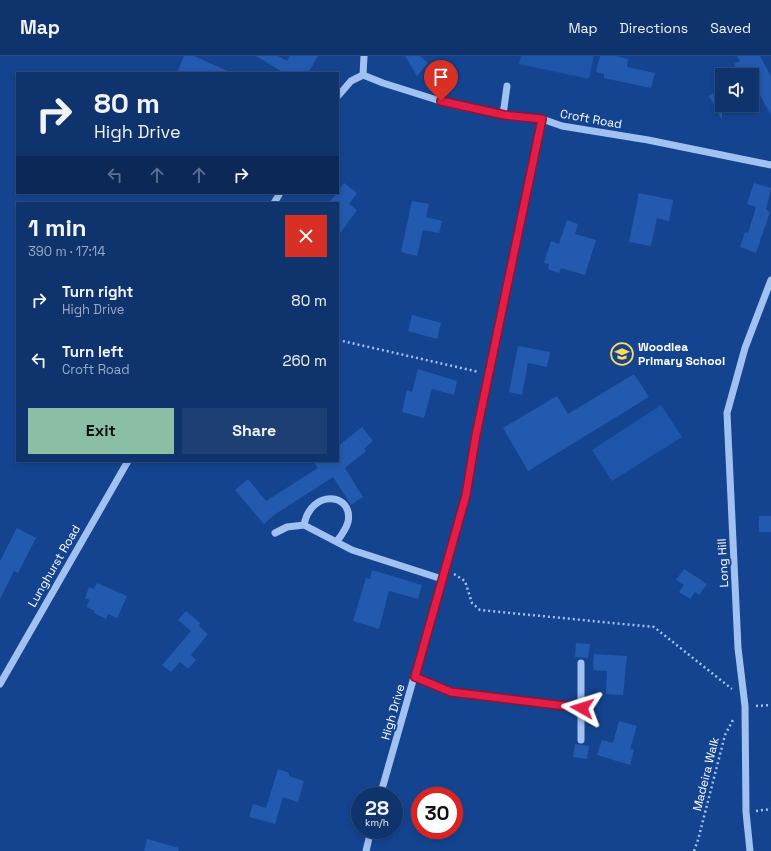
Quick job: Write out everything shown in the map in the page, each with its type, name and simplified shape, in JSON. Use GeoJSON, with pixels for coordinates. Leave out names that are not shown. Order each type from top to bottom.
{"type":"FeatureCollection","features":[{"type":"Feature","properties":{"kind":"street"},"geometry":{"type":"LineString","coordinates":[[339,95],[351,81],[364,75],[364,56]]}},
{"type":"Feature","properties":{"kind":"street","name":"Croft Road"},"geometry":{"type":"LineString","coordinates":[[364,75],[383,84],[453,105],[504,115],[542,119],[562,126],[648,140],[771,165]]}},
{"type":"Feature","properties":{"kind":"street"},"geometry":{"type":"LineString","coordinates":[[504,115],[507,86]]}},
{"type":"Feature","properties":{"kind":"street","name":"High Drive"},"geometry":{"type":"LineString","coordinates":[[383,787],[466,495],[542,119]]}},
{"type":"Feature","properties":{"kind":"street","name":"Long Hill"},"geometry":{"type":"LineString","coordinates":[[750,851],[746,812],[745,703],[738,648],[727,412],[745,348],[771,280]]}},
{"type":"Feature","properties":{"kind":"street","name":"Lunghurst Road"},"geometry":{"type":"LineString","coordinates":[[0,684],[127,462]]}},
{"type":"Feature","properties":{"kind":"street"},"geometry":{"type":"LineString","coordinates":[[304,525],[306,515],[318,501],[324,498],[338,501],[346,509],[348,523],[337,541]]}},
{"type":"Feature","properties":{"kind":"street"},"geometry":{"type":"LineString","coordinates":[[275,533],[287,528],[304,525],[352,550],[442,579]]}},
{"type":"Feature","properties":{"kind":"street"},"geometry":{"type":"LineString","coordinates":[[581,663],[581,740]]}},
{"type":"Feature","properties":{"kind":"street"},"geometry":{"type":"LineString","coordinates":[[415,677],[451,692],[582,708]]}},
{"type":"Feature","properties":{"kind":"street"},"geometry":{"type":"LineString","coordinates":[[366,851],[369,839]]}},
{"type":"Feature","properties":{"kind":"path"},"geometry":{"type":"LineString","coordinates":[[339,340],[490,375]]}},
{"type":"Feature","properties":{"kind":"path"},"geometry":{"type":"LineString","coordinates":[[446,569],[465,581],[472,603],[480,610],[654,627],[745,703],[771,705]]}},
{"type":"Feature","properties":{"kind":"path","name":"Madeira Walk"},"geometry":{"type":"LineString","coordinates":[[694,851],[725,735],[737,712],[745,703]]}},
{"type":"Feature","properties":{"kind":"path"},"geometry":{"type":"LineString","coordinates":[[746,812],[771,809]]}},
{"type":"Feature","properties":{"kind":"shaded area"},"geometry":{"type":"Polygon","coordinates":[[[521,56],[594,56],[589,79],[519,64],[521,56]]]}},
{"type":"Feature","properties":{"kind":"shaded area"},"geometry":{"type":"Polygon","coordinates":[[[661,405],[682,437],[612,481],[592,450],[661,405]]]}},
{"type":"Feature","properties":{"kind":"building"},"geometry":{"type":"Polygon","coordinates":[[[184,56],[194,56],[230,72],[177,72],[184,56]]]}},
{"type":"Feature","properties":{"kind":"building"},"geometry":{"type":"Polygon","coordinates":[[[256,56],[278,56],[287,61],[290,56],[318,56],[309,72],[281,71],[256,56]]]}},
{"type":"Feature","properties":{"kind":"building"},"geometry":{"type":"Polygon","coordinates":[[[405,56],[420,56],[428,63],[417,76],[405,56]]]}},
{"type":"Feature","properties":{"kind":"building"},"geometry":{"type":"Polygon","coordinates":[[[600,56],[616,56],[628,59],[627,67],[655,73],[651,88],[604,78],[604,74],[596,72],[600,56]]]}},
{"type":"Feature","properties":{"kind":"building"},"geometry":{"type":"Polygon","coordinates":[[[737,56],[760,56],[771,76],[771,115],[759,94],[759,68],[736,68],[734,64],[740,61],[737,56]]]}},
{"type":"Feature","properties":{"kind":"building"},"geometry":{"type":"Polygon","coordinates":[[[715,92],[715,107],[709,96],[715,92]]]}},
{"type":"Feature","properties":{"kind":"building"},"geometry":{"type":"Polygon","coordinates":[[[718,112],[722,112],[722,120],[718,112]]]}},
{"type":"Feature","properties":{"kind":"building"},"geometry":{"type":"Polygon","coordinates":[[[344,183],[357,193],[349,204],[357,210],[339,235],[339,202],[330,202],[336,194],[339,194],[339,190],[344,183]]]}},
{"type":"Feature","properties":{"kind":"building"},"geometry":{"type":"Polygon","coordinates":[[[754,183],[771,188],[766,209],[770,212],[756,253],[740,247],[745,232],[748,233],[756,207],[747,204],[754,183]]]}},
{"type":"Feature","properties":{"kind":"building"},"geometry":{"type":"Polygon","coordinates":[[[639,193],[673,200],[669,221],[657,218],[651,246],[629,242],[639,193]]]}},
{"type":"Feature","properties":{"kind":"building"},"geometry":{"type":"Polygon","coordinates":[[[412,201],[429,204],[426,217],[442,221],[439,233],[423,230],[417,256],[401,252],[412,201]]]}},
{"type":"Feature","properties":{"kind":"building"},"geometry":{"type":"Polygon","coordinates":[[[567,220],[578,224],[575,234],[596,240],[585,275],[561,268],[559,273],[548,269],[549,264],[544,263],[551,241],[559,244],[567,220]]]}},
{"type":"Feature","properties":{"kind":"building"},"geometry":{"type":"Polygon","coordinates":[[[412,315],[441,323],[437,339],[408,331],[412,315]]]}},
{"type":"Feature","properties":{"kind":"building"},"geometry":{"type":"Polygon","coordinates":[[[518,346],[550,352],[547,367],[528,363],[522,395],[509,392],[518,346]]]}},
{"type":"Feature","properties":{"kind":"building"},"geometry":{"type":"Polygon","coordinates":[[[418,369],[457,381],[454,395],[432,389],[424,418],[402,412],[407,390],[412,392],[418,369]]]}},
{"type":"Feature","properties":{"kind":"building"},"geometry":{"type":"Polygon","coordinates":[[[634,374],[649,397],[528,471],[503,428],[557,396],[568,414],[634,374]]]}},
{"type":"Feature","properties":{"kind":"building"},"geometry":{"type":"Polygon","coordinates":[[[362,427],[373,441],[364,449],[366,451],[345,468],[363,497],[351,505],[333,477],[274,515],[264,524],[235,490],[248,479],[266,501],[318,468],[314,462],[339,462],[339,445],[362,427]]]}},
{"type":"Feature","properties":{"kind":"building"},"geometry":{"type":"Polygon","coordinates":[[[759,516],[771,516],[771,532],[759,532],[759,516]]]}},
{"type":"Feature","properties":{"kind":"building"},"geometry":{"type":"Polygon","coordinates":[[[17,528],[36,538],[18,573],[14,571],[0,599],[0,561],[17,528]]]}},
{"type":"Feature","properties":{"kind":"building"},"geometry":{"type":"Polygon","coordinates":[[[684,569],[707,584],[699,595],[695,592],[690,599],[679,592],[684,585],[676,580],[684,569]]]}},
{"type":"Feature","properties":{"kind":"building"},"geometry":{"type":"Polygon","coordinates":[[[372,570],[422,585],[418,599],[389,591],[379,629],[353,621],[366,578],[370,579],[372,570]]]}},
{"type":"Feature","properties":{"kind":"building"},"geometry":{"type":"Polygon","coordinates":[[[97,583],[127,596],[117,618],[108,614],[106,619],[94,613],[95,611],[86,607],[90,600],[85,598],[89,587],[94,589],[97,583]]]}},
{"type":"Feature","properties":{"kind":"building"},"geometry":{"type":"Polygon","coordinates":[[[186,611],[200,623],[199,626],[208,634],[191,655],[196,660],[188,669],[180,662],[171,672],[162,665],[191,631],[178,620],[186,611]]]}},
{"type":"Feature","properties":{"kind":"building"},"geometry":{"type":"Polygon","coordinates":[[[576,643],[590,644],[588,658],[575,657],[576,643]]]}},
{"type":"Feature","properties":{"kind":"building"},"geometry":{"type":"Polygon","coordinates":[[[594,654],[627,656],[623,695],[606,694],[607,671],[593,670],[594,654]]]}},
{"type":"Feature","properties":{"kind":"building"},"geometry":{"type":"Polygon","coordinates":[[[619,721],[637,726],[630,749],[634,750],[630,765],[597,755],[602,740],[613,743],[619,721]]]}},
{"type":"Feature","properties":{"kind":"building"},"geometry":{"type":"Polygon","coordinates":[[[575,744],[589,746],[587,759],[573,757],[575,744]]]}},
{"type":"Feature","properties":{"kind":"building"},"geometry":{"type":"Polygon","coordinates":[[[278,769],[289,773],[289,776],[304,781],[298,802],[283,797],[275,824],[249,817],[253,804],[266,808],[278,769]]]}},
{"type":"Feature","properties":{"kind":"building"},"geometry":{"type":"Polygon","coordinates":[[[147,839],[179,848],[178,851],[144,851],[147,839]]]}},
{"type":"Feature","properties":{"kind":"place","name":"Woodlea Primary School"},"geometry":{"type":"Point","coordinates":[622,354]}},
{"type":"Feature","properties":{"kind":"route"},"geometry":{"type":"LineString","coordinates":[[441,101],[453,105],[504,115],[542,119],[476,435],[466,495],[415,677],[451,692],[582,708]]}}]}
